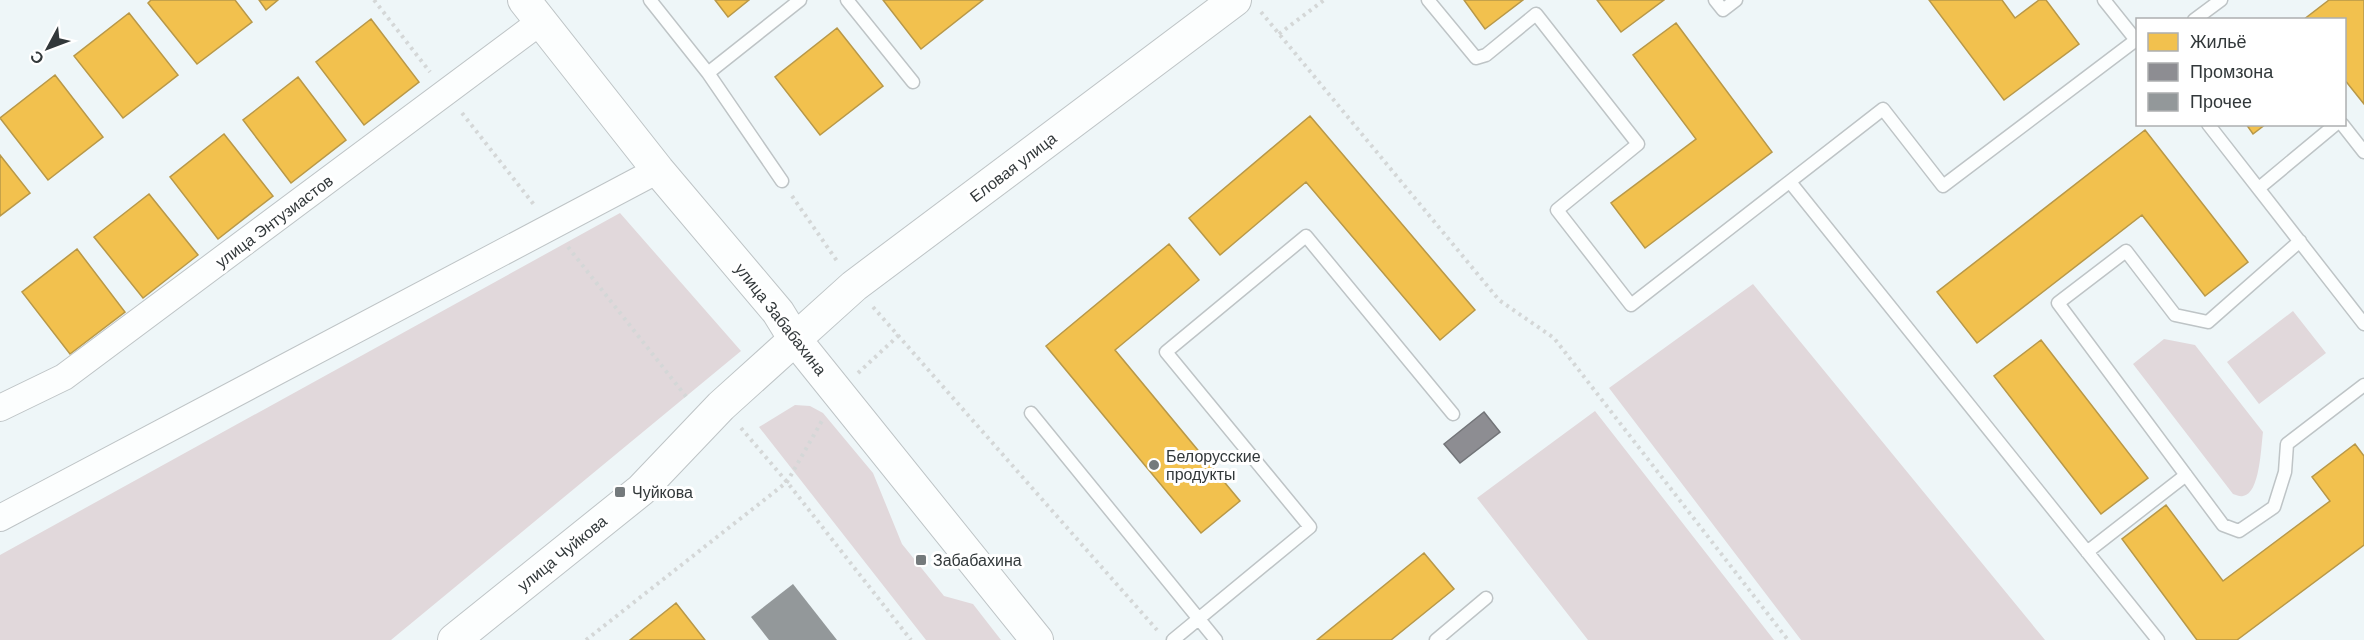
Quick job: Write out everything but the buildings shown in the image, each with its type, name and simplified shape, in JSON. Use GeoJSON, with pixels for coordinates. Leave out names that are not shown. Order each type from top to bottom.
{"type":"FeatureCollection","features":[{"type":"Feature","properties":{"kind":"street","name":"Еловая улица"},"geometry":{"type":"LineString","coordinates":[[794,338],[854,286],[1246,4]]}},
{"type":"Feature","properties":{"kind":"street","name":"улица Забабахина"},"geometry":{"type":"LineString","coordinates":[[532,11],[658,170],[778,312],[794,338],[1037,640]]}},
{"type":"Feature","properties":{"kind":"street","name":"улица Энтузиастов"},"geometry":{"type":"LineString","coordinates":[[0,408],[64,377],[532,11]]}},
{"type":"Feature","properties":{"kind":"street"},"geometry":{"type":"LineString","coordinates":[[0,518],[658,170]]}},
{"type":"Feature","properties":{"kind":"street","name":"улица Чуйкова"},"geometry":{"type":"LineString","coordinates":[[454,640],[641,490],[721,406],[794,338]]}},
{"type":"Feature","properties":{"kind":"lane"},"geometry":{"type":"LineString","coordinates":[[650,0],[708,73],[782,181]]}},
{"type":"Feature","properties":{"kind":"lane"},"geometry":{"type":"LineString","coordinates":[[708,73],[800,0]]}},
{"type":"Feature","properties":{"kind":"lane"},"geometry":{"type":"LineString","coordinates":[[847,0],[913,82]]}},
{"type":"Feature","properties":{"kind":"lane"},"geometry":{"type":"LineString","coordinates":[[1428,0],[1476,58],[1486,55],[1536,14],[1638,144],[1557,210],[1631,305],[1882,109],[1943,186],[2136,40]]}},
{"type":"Feature","properties":{"kind":"lane"},"geometry":{"type":"LineString","coordinates":[[1715,0],[1723,10],[1736,0]]}},
{"type":"Feature","properties":{"kind":"lane"},"geometry":{"type":"LineString","coordinates":[[2104,0],[2136,38]]}},
{"type":"Feature","properties":{"kind":"lane"},"geometry":{"type":"LineString","coordinates":[[2197,18],[2221,0]]}},
{"type":"Feature","properties":{"kind":"lane"},"geometry":{"type":"LineString","coordinates":[[2210,126],[2364,324]]}},
{"type":"Feature","properties":{"kind":"lane"},"geometry":{"type":"LineString","coordinates":[[2259,188],[2334,126]]}},
{"type":"Feature","properties":{"kind":"lane"},"geometry":{"type":"LineString","coordinates":[[2344,126],[2364,152]]}},
{"type":"Feature","properties":{"kind":"lane"},"geometry":{"type":"LineString","coordinates":[[1790,182],[2158,640]]}},
{"type":"Feature","properties":{"kind":"lane"},"geometry":{"type":"LineString","coordinates":[[1173,640],[1310,527],[1166,352],[1306,236],[1453,414]]}},
{"type":"Feature","properties":{"kind":"lane"},"geometry":{"type":"LineString","coordinates":[[2300,241],[2208,322],[2175,315],[2126,251],[2058,303],[2223,525],[2239,531],[2274,507],[2285,472],[2287,444],[2364,385]]}},
{"type":"Feature","properties":{"kind":"lane"},"geometry":{"type":"LineString","coordinates":[[1031,413],[1216,640]]}},
{"type":"Feature","properties":{"kind":"lane"},"geometry":{"type":"LineString","coordinates":[[2087,552],[2186,475]]}},
{"type":"Feature","properties":{"kind":"lane"},"geometry":{"type":"LineString","coordinates":[[1436,640],[1486,598]]}},
{"type":"Feature","properties":{"kind":"path"},"geometry":{"type":"LineString","coordinates":[[1279,34],[1324,0]]}},
{"type":"Feature","properties":{"kind":"path"},"geometry":{"type":"LineString","coordinates":[[1246,4],[1279,34],[1499,300],[1554,338],[1788,640]]}},
{"type":"Feature","properties":{"kind":"path"},"geometry":{"type":"LineString","coordinates":[[782,181],[854,286],[1158,631]]}},
{"type":"Feature","properties":{"kind":"path"},"geometry":{"type":"LineString","coordinates":[[586,640],[787,482],[838,392],[899,335]]}},
{"type":"Feature","properties":{"kind":"path"},"geometry":{"type":"LineString","coordinates":[[721,406],[787,482],[911,640]]}},
{"type":"Feature","properties":{"kind":"shaded area"},"geometry":{"type":"Polygon","coordinates":[[[620,213],[741,351],[391,640],[0,640],[0,555],[620,213]]]}},
{"type":"Feature","properties":{"kind":"shaded area"},"geometry":{"type":"Polygon","coordinates":[[[1753,284],[2045,640],[1801,640],[1609,388],[1753,284]]]}},
{"type":"Feature","properties":{"kind":"shaded area"},"geometry":{"type":"Polygon","coordinates":[[[2293,311],[2326,353],[2259,404],[2227,362],[2293,311]]]}},
{"type":"Feature","properties":{"kind":"shaded area"},"geometry":{"type":"Polygon","coordinates":[[[2164,339],[2195,345],[2263,432],[2256,479],[2249,493],[2242,496],[2233,494],[2133,364],[2164,339]]]}},
{"type":"Feature","properties":{"kind":"shaded area"},"geometry":{"type":"Polygon","coordinates":[[[795,405],[810,406],[823,413],[873,473],[902,544],[944,596],[973,604],[1001,640],[926,640],[759,427],[795,405]]]}},
{"type":"Feature","properties":{"kind":"shaded area"},"geometry":{"type":"Polygon","coordinates":[[[1595,411],[1774,640],[1588,640],[1477,498],[1595,411]]]}},
{"type":"Feature","properties":{"kind":"place","name":"Белорусские продукты"},"geometry":{"type":"Point","coordinates":[1154,465]}},
{"type":"Feature","properties":{"kind":"place","name":"Чуйкова"},"geometry":{"type":"Point","coordinates":[620,492]}},
{"type":"Feature","properties":{"kind":"place","name":"Забабахина"},"geometry":{"type":"Point","coordinates":[921,560]}}]}
